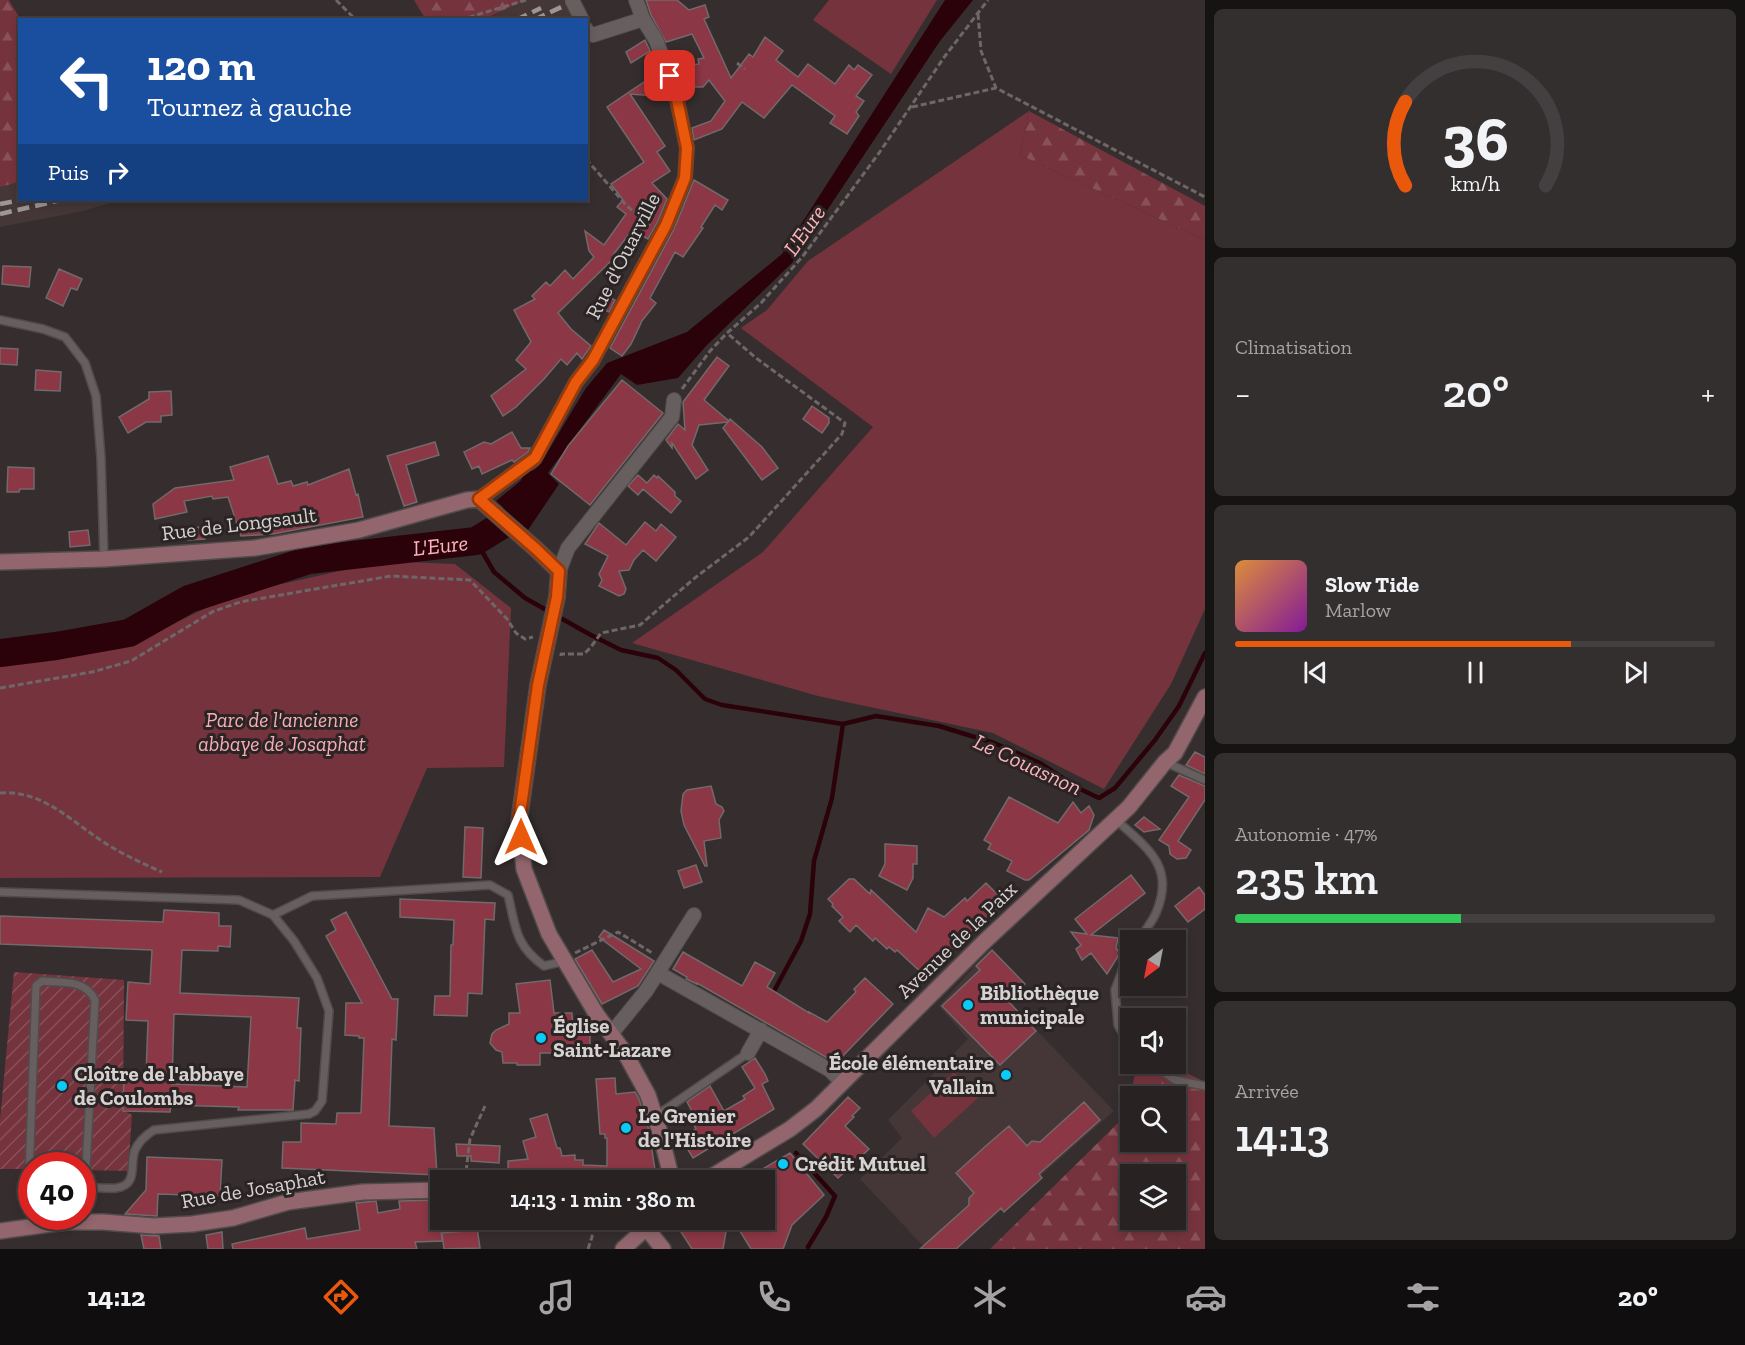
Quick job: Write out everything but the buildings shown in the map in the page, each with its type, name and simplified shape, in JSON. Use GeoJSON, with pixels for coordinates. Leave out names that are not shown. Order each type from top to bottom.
{"type":"FeatureCollection","features":[{"type":"Feature","properties":{"kind":"street"},"geometry":{"type":"LineString","coordinates":[[572,0],[581,18]]}},
{"type":"Feature","properties":{"kind":"street","name":"Rue d'Ouarville"},"geometry":{"type":"LineString","coordinates":[[483,502],[535,458],[576,382],[593,360],[661,234],[685,178],[687,148],[676,95],[656,40],[643,19],[636,0]]}},
{"type":"Feature","properties":{"kind":"street"},"geometry":{"type":"LineString","coordinates":[[588,33],[593,35],[643,19]]}},
{"type":"Feature","properties":{"kind":"street"},"geometry":{"type":"LineString","coordinates":[[670,1170],[648,1095],[625,1053],[597,1015],[570,957],[549,934],[524,869],[519,821],[544,633],[557,597],[559,571],[568,548],[672,417],[674,400]]}},
{"type":"Feature","properties":{"kind":"street","name":"Rue de Longsault"},"geometry":{"type":"LineString","coordinates":[[0,562],[104,559],[255,548],[359,530],[467,500],[483,502]]}},
{"type":"Feature","properties":{"kind":"street"},"geometry":{"type":"LineString","coordinates":[[483,502],[559,571]]}},
{"type":"Feature","properties":{"kind":"street","name":"Avenue de la Paix"},"geometry":{"type":"LineString","coordinates":[[722,1170],[789,1129],[816,1108],[984,942],[1129,807],[1175,753],[1205,697]]}},
{"type":"Feature","properties":{"kind":"street"},"geometry":{"type":"LineString","coordinates":[[611,1034],[646,991],[694,915]]}},
{"type":"Feature","properties":{"kind":"street"},"geometry":{"type":"LineString","coordinates":[[662,967],[761,1030],[830,1070],[843,1083]]}},
{"type":"Feature","properties":{"kind":"street"},"geometry":{"type":"LineString","coordinates":[[748,1053],[761,1030]]}},
{"type":"Feature","properties":{"kind":"street","name":"Rue de Josaphat"},"geometry":{"type":"LineString","coordinates":[[96,1222],[154,1226],[192,1224],[233,1218],[288,1202],[363,1192],[430,1190]]}},
{"type":"Feature","properties":{"kind":"street","name":"Rue de Josaphat"},"geometry":{"type":"LineString","coordinates":[[0,1231],[18,1227]]}},
{"type":"Feature","properties":{"kind":"street"},"geometry":{"type":"LineString","coordinates":[[624,1249],[640,1230]]}},
{"type":"Feature","properties":{"kind":"street"},"geometry":{"type":"LineString","coordinates":[[652,1230],[663,1249]]}},
{"type":"Feature","properties":{"kind":"lane"},"geometry":{"type":"LineString","coordinates":[[0,320],[43,329],[65,337],[86,363],[96,396],[101,458],[104,559]]}},
{"type":"Feature","properties":{"kind":"lane"},"geometry":{"type":"LineString","coordinates":[[1165,762],[1205,780]]}},
{"type":"Feature","properties":{"kind":"lane"},"geometry":{"type":"LineString","coordinates":[[1115,819],[1152,853],[1163,874],[1163,890],[1156,914],[1146,930]]}},
{"type":"Feature","properties":{"kind":"lane"},"geometry":{"type":"LineString","coordinates":[[273,915],[312,896],[490,885],[508,895],[519,938],[530,955],[544,966],[570,957]]}},
{"type":"Feature","properties":{"kind":"lane"},"geometry":{"type":"LineString","coordinates":[[0,892],[239,900],[273,915],[294,940],[317,978],[329,1011],[322,1101],[315,1111],[309,1114],[154,1130],[144,1137],[135,1151],[133,1173],[128,1182],[117,1188],[96,1187]]}},
{"type":"Feature","properties":{"kind":"lane"},"geometry":{"type":"LineString","coordinates":[[1120,976],[1115,990],[1120,1029]]}},
{"type":"Feature","properties":{"kind":"lane"},"geometry":{"type":"LineString","coordinates":[[30,1152],[36,986],[42,981],[82,985],[91,992],[95,1000],[86,1152]]}},
{"type":"Feature","properties":{"kind":"lane"},"geometry":{"type":"LineString","coordinates":[[655,1117],[748,1053]]}},
{"type":"Feature","properties":{"kind":"lane"},"geometry":{"type":"LineString","coordinates":[[1166,1074],[1175,1080],[1205,1086]]}},
{"type":"Feature","properties":{"kind":"path"},"geometry":{"type":"LineString","coordinates":[[336,0],[354,18]]}},
{"type":"Feature","properties":{"kind":"path"},"geometry":{"type":"LineString","coordinates":[[467,18],[526,0]]}},
{"type":"Feature","properties":{"kind":"path"},"geometry":{"type":"LineString","coordinates":[[674,400],[710,351],[761,303],[803,256],[879,153],[945,56],[988,0]]}},
{"type":"Feature","properties":{"kind":"path"},"geometry":{"type":"LineString","coordinates":[[978,12],[981,51],[996,88]]}},
{"type":"Feature","properties":{"kind":"path"},"geometry":{"type":"LineString","coordinates":[[737,63],[745,69]]}},
{"type":"Feature","properties":{"kind":"path"},"geometry":{"type":"LineString","coordinates":[[910,108],[996,88],[1205,196]]}},
{"type":"Feature","properties":{"kind":"path"},"geometry":{"type":"LineString","coordinates":[[588,161],[627,206],[661,234]]}},
{"type":"Feature","properties":{"kind":"path"},"geometry":{"type":"LineString","coordinates":[[559,665],[561,654],[584,654],[601,633],[640,625],[696,577],[749,537],[842,434],[845,423],[748,352],[727,333]]}},
{"type":"Feature","properties":{"kind":"path"},"geometry":{"type":"LineString","coordinates":[[0,688],[92,672],[131,661],[212,612],[240,602],[391,576],[470,580],[507,619],[516,633],[525,639],[544,633]]}},
{"type":"Feature","properties":{"kind":"path"},"geometry":{"type":"LineString","coordinates":[[0,793],[45,802],[67,815],[99,840],[132,859],[162,872]]}},
{"type":"Feature","properties":{"kind":"path"},"geometry":{"type":"LineString","coordinates":[[570,957],[618,932],[662,967]]}},
{"type":"Feature","properties":{"kind":"path"},"geometry":{"type":"LineString","coordinates":[[466,1170],[470,1139],[485,1106]]}},
{"type":"Feature","properties":{"kind":"path"},"geometry":{"type":"LineString","coordinates":[[588,1249],[592,1230]]}},
{"type":"Feature","properties":{"kind":"shaded area"},"geometry":{"type":"Polygon","coordinates":[[[526,0],[565,0],[573,16],[570,18],[488,18],[526,0]]]}},
{"type":"Feature","properties":{"kind":"shaded area"},"geometry":{"type":"Polygon","coordinates":[[[18,182],[18,201],[118,201],[79,212],[0,227],[0,187],[18,182]]]}},
{"type":"Feature","properties":{"kind":"shaded area","name":"École élémentaire Vallain"},"geometry":{"type":"Polygon","coordinates":[[[975,966],[1114,1111],[957,1249],[926,1249],[860,1179],[902,1138],[888,1120],[968,1039],[939,1006],[975,966]]]}},
{"type":"Feature","properties":{"kind":"green space"},"geometry":{"type":"Polygon","coordinates":[[[0,0],[9,0],[19,18],[18,182],[0,187],[0,0]]]}},
{"type":"Feature","properties":{"kind":"green space"},"geometry":{"type":"Polygon","coordinates":[[[414,0],[526,0],[486,18],[425,18],[414,0]]]}},
{"type":"Feature","properties":{"kind":"green space"},"geometry":{"type":"Polygon","coordinates":[[[829,0],[937,0],[891,74],[813,20],[829,0]]]}},
{"type":"Feature","properties":{"kind":"green space"},"geometry":{"type":"Polygon","coordinates":[[[1029,111],[1020,155],[1205,240],[1205,609],[1171,684],[1104,789],[993,733],[818,696],[632,643],[763,552],[873,427],[741,328],[767,310],[808,261],[1029,111]]]}},
{"type":"Feature","properties":{"kind":"green space"},"geometry":{"type":"Polygon","coordinates":[[[1029,111],[1205,206],[1205,240],[1020,155],[1029,111]]]}},
{"type":"Feature","properties":{"kind":"green space","name":"Parc de l'ancienne abbaye de Josaphat"},"geometry":{"type":"Polygon","coordinates":[[[384,561],[455,564],[511,608],[504,767],[427,768],[380,877],[0,878],[0,662],[140,640],[233,595],[384,561]]]}},
{"type":"Feature","properties":{"kind":"green space"},"geometry":{"type":"Polygon","coordinates":[[[14,972],[124,980],[123,1110],[132,1115],[128,1171],[96,1170],[96,1152],[18,1152],[18,1169],[0,1169],[0,1120],[14,972]]]}},
{"type":"Feature","properties":{"kind":"green space"},"geometry":{"type":"Polygon","coordinates":[[[954,1072],[978,1098],[934,1138],[911,1111],[954,1072]]]}},
{"type":"Feature","properties":{"kind":"green space"},"geometry":{"type":"Polygon","coordinates":[[[1186,1073],[1205,1082],[1205,1249],[990,1249],[1120,1121],[1120,1152],[1186,1152],[1186,1086],[1132,1086],[1135,1074],[1186,1073]]]}},
{"type":"Feature","properties":{"kind":"water"},"geometry":{"type":"Polygon","coordinates":[[[945,0],[973,0],[940,41],[792,263],[706,346],[678,378],[637,385],[621,374],[548,473],[559,484],[528,530],[496,501],[539,466],[586,388],[607,363],[687,332],[782,254],[945,0]]]}},
{"type":"Feature","properties":{"kind":"waterway","name":"L'Eure"},"geometry":{"type":"LineString","coordinates":[[0,653],[129,633],[189,599],[309,560],[476,541],[515,517],[535,484]]}},
{"type":"Feature","properties":{"kind":"waterway","name":"Le Couasnon"},"geometry":{"type":"LineString","coordinates":[[476,541],[494,572],[525,598],[621,650],[658,658],[676,670],[705,699],[722,705],[843,724],[876,716],[939,726],[994,743],[1040,763],[1078,788],[1099,798],[1115,788],[1155,740],[1179,706],[1205,653]]}},
{"type":"Feature","properties":{"kind":"waterway","name":"Le Couasnon"},"geometry":{"type":"LineString","coordinates":[[773,993],[801,941],[810,914],[814,861],[832,798],[843,724]]}},
{"type":"Feature","properties":{"kind":"waterway","name":"Le Couasnon"},"geometry":{"type":"LineString","coordinates":[[796,1153],[835,1196],[826,1217],[808,1247]]}},
{"type":"Feature","properties":{"kind":"railway"},"geometry":{"type":"LineString","coordinates":[[538,18],[576,0]]}},
{"type":"Feature","properties":{"kind":"railway"},"geometry":{"type":"LineString","coordinates":[[520,18],[541,8]]}},
{"type":"Feature","properties":{"kind":"railway"},"geometry":{"type":"LineString","coordinates":[[0,204],[18,201]]}},
{"type":"Feature","properties":{"kind":"railway"},"geometry":{"type":"LineString","coordinates":[[0,214],[57,201]]}},
{"type":"Feature","properties":{"kind":"place","name":"Bibliothèque municipale"},"geometry":{"type":"Point","coordinates":[968,1005]}},
{"type":"Feature","properties":{"kind":"place","name":"Église Saint-Lazare"},"geometry":{"type":"Point","coordinates":[541,1038]}},
{"type":"Feature","properties":{"kind":"place","name":"École élémentaire Vallain"},"geometry":{"type":"Point","coordinates":[1006,1075]}},
{"type":"Feature","properties":{"kind":"place","name":"Cloître de l'abbaye de Coulombs"},"geometry":{"type":"Point","coordinates":[62,1086]}},
{"type":"Feature","properties":{"kind":"place","name":"Le Grenier de l'Histoire"},"geometry":{"type":"Point","coordinates":[626,1128]}},
{"type":"Feature","properties":{"kind":"place","name":"Crédit Mutuel"},"geometry":{"type":"Point","coordinates":[783,1164]}},
{"type":"Feature","properties":{"kind":"route"},"geometry":{"type":"LineString","coordinates":[[521,837],[519,821],[538,685],[557,597],[559,571],[479,499],[535,458],[576,382],[593,360],[666,225],[685,178],[687,148],[670,76]]}}]}
